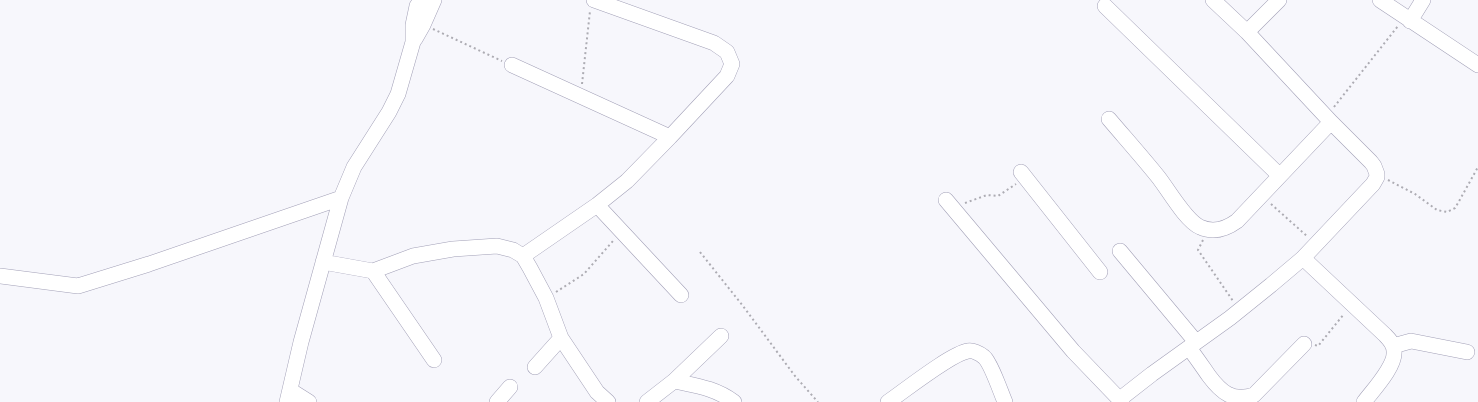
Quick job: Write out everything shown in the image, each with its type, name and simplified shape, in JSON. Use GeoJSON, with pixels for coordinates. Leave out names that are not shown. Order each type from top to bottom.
{"type":"FeatureCollection","features":[{"type":"Feature","properties":{"kind":"street"},"geometry":{"type":"LineString","coordinates":[[413,42],[413,26],[417,6],[421,0]]}},
{"type":"Feature","properties":{"kind":"street"},"geometry":{"type":"LineString","coordinates":[[309,402],[288,396],[301,342],[341,198],[354,168],[389,112],[398,94],[413,42],[423,25],[434,0]]}},
{"type":"Feature","properties":{"kind":"street"},"geometry":{"type":"LineString","coordinates":[[950,204],[1073,351],[1121,401],[1152,374],[1240,311],[1303,258],[1373,184],[1377,177],[1374,166],[1328,120],[1247,32],[1213,0]]}},
{"type":"Feature","properties":{"kind":"street"},"geometry":{"type":"LineString","coordinates":[[1247,32],[1278,0]]}},
{"type":"Feature","properties":{"kind":"street"},"geometry":{"type":"LineString","coordinates":[[1380,0],[1478,66]]}},
{"type":"Feature","properties":{"kind":"street"},"geometry":{"type":"LineString","coordinates":[[1408,19],[1423,0]]}},
{"type":"Feature","properties":{"kind":"street"},"geometry":{"type":"LineString","coordinates":[[522,256],[598,205],[627,181],[726,76],[732,64],[727,52],[714,43],[592,4]]}},
{"type":"Feature","properties":{"kind":"street"},"geometry":{"type":"LineString","coordinates":[[1105,6],[1279,175]]}},
{"type":"Feature","properties":{"kind":"street"},"geometry":{"type":"LineString","coordinates":[[512,65],[670,137]]}},
{"type":"Feature","properties":{"kind":"street"},"geometry":{"type":"LineString","coordinates":[[1109,120],[1158,177],[1191,221],[1198,227],[1209,230],[1220,229],[1231,225],[1237,220],[1328,120]]}},
{"type":"Feature","properties":{"kind":"street"},"geometry":{"type":"LineString","coordinates":[[1023,175],[1100,272]]}},
{"type":"Feature","properties":{"kind":"street"},"geometry":{"type":"LineString","coordinates":[[0,276],[78,286],[149,264],[341,198]]}},
{"type":"Feature","properties":{"kind":"street"},"geometry":{"type":"LineString","coordinates":[[598,205],[681,295]]}},
{"type":"Feature","properties":{"kind":"street"},"geometry":{"type":"LineString","coordinates":[[323,262],[373,271],[413,256],[453,249],[497,246],[513,250],[522,256],[530,268],[546,298],[561,338],[597,392],[608,402]]}},
{"type":"Feature","properties":{"kind":"street"},"geometry":{"type":"LineString","coordinates":[[1120,251],[1192,345],[1221,392],[1229,398],[1240,401],[1249,399],[1304,344]]}},
{"type":"Feature","properties":{"kind":"street"},"geometry":{"type":"LineString","coordinates":[[1303,258],[1385,334],[1393,346],[1394,358],[1390,366],[1364,402]]}},
{"type":"Feature","properties":{"kind":"street"},"geometry":{"type":"LineString","coordinates":[[373,271],[434,360]]}},
{"type":"Feature","properties":{"kind":"street"},"geometry":{"type":"LineString","coordinates":[[647,402],[674,381],[721,336]]}},
{"type":"Feature","properties":{"kind":"street"},"geometry":{"type":"LineString","coordinates":[[535,367],[561,338]]}},
{"type":"Feature","properties":{"kind":"street"},"geometry":{"type":"LineString","coordinates":[[1393,346],[1411,341],[1467,352]]}},
{"type":"Feature","properties":{"kind":"street"},"geometry":{"type":"LineString","coordinates":[[888,402],[949,359],[961,352],[969,351],[978,353],[986,358],[1005,402]]}},
{"type":"Feature","properties":{"kind":"street"},"geometry":{"type":"LineString","coordinates":[[674,381],[709,388],[734,402]]}},
{"type":"Feature","properties":{"kind":"street"},"geometry":{"type":"LineString","coordinates":[[497,402],[510,388]]}},
{"type":"Feature","properties":{"kind":"path"},"geometry":{"type":"LineString","coordinates":[[580,96],[592,4]]}},
{"type":"Feature","properties":{"kind":"path"},"geometry":{"type":"LineString","coordinates":[[1328,120],[1369,65],[1408,19]]}},
{"type":"Feature","properties":{"kind":"path"},"geometry":{"type":"LineString","coordinates":[[423,25],[512,65]]}},
{"type":"Feature","properties":{"kind":"path"},"geometry":{"type":"LineString","coordinates":[[1377,177],[1392,182],[1414,194],[1437,210],[1447,212],[1454,208],[1458,203],[1478,167]]}},
{"type":"Feature","properties":{"kind":"path"},"geometry":{"type":"LineString","coordinates":[[950,204],[987,195],[998,196],[1023,175]]}},
{"type":"Feature","properties":{"kind":"path"},"geometry":{"type":"LineString","coordinates":[[1261,195],[1316,244]]}},
{"type":"Feature","properties":{"kind":"path"},"geometry":{"type":"LineString","coordinates":[[1209,230],[1198,250],[1240,311]]}},
{"type":"Feature","properties":{"kind":"path"},"geometry":{"type":"LineString","coordinates":[[546,298],[584,274],[622,231]]}},
{"type":"Feature","properties":{"kind":"path"},"geometry":{"type":"LineString","coordinates":[[700,252],[743,306],[795,376],[818,402]]}},
{"type":"Feature","properties":{"kind":"path"},"geometry":{"type":"LineString","coordinates":[[1304,344],[1318,346],[1352,304]]}}]}
